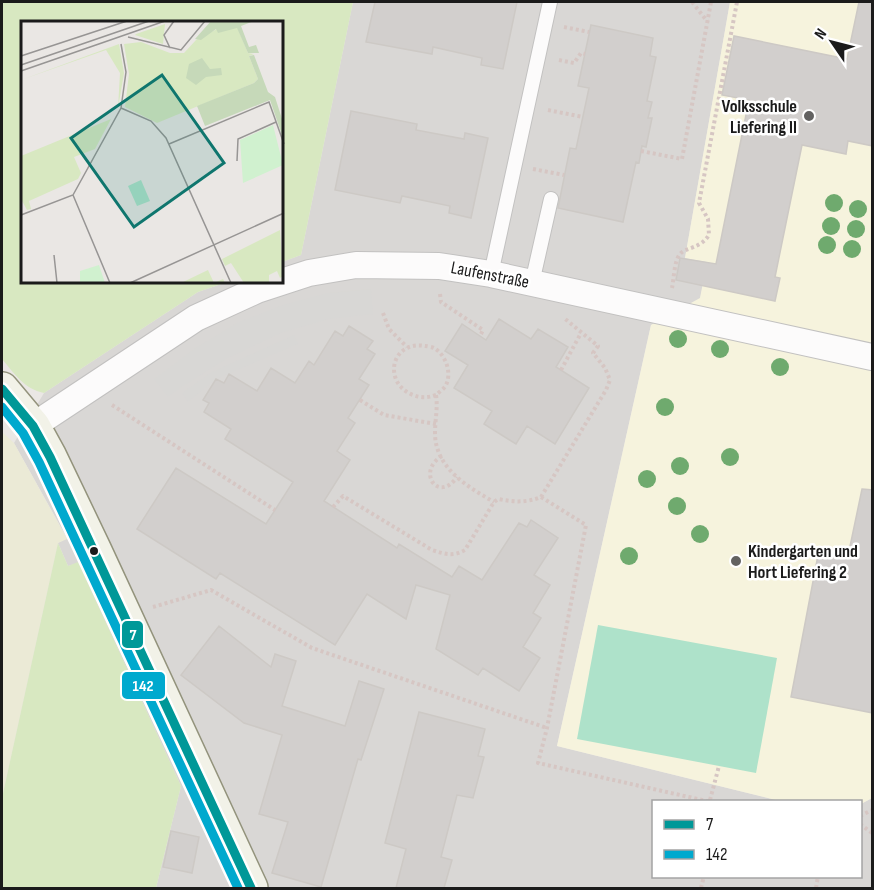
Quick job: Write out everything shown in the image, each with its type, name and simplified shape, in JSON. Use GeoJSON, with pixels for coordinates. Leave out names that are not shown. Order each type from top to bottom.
{"type":"FeatureCollection","features":[{"type":"Feature","properties":{"kind":"street","name":"Laufenstraße"},"geometry":{"type":"LineString","coordinates":[[284,281],[309,273],[356,265],[439,266],[491,273],[873,357]]}},
{"type":"Feature","properties":{"kind":"street","name":"Laufenstraße"},"geometry":{"type":"LineString","coordinates":[[33,426],[196,318],[275,284]]}},
{"type":"Feature","properties":{"kind":"street"},"geometry":{"type":"LineString","coordinates":[[2,389],[33,426],[50,457],[251,888]]}},
{"type":"Feature","properties":{"kind":"lane"},"geometry":{"type":"LineString","coordinates":[[491,273],[550,2]]}},
{"type":"Feature","properties":{"kind":"lane"},"geometry":{"type":"LineString","coordinates":[[532,283],[551,199]]}},
{"type":"Feature","properties":{"kind":"path"},"geometry":{"type":"LineString","coordinates":[[692,2],[707,21]]}},
{"type":"Feature","properties":{"kind":"path"},"geometry":{"type":"LineString","coordinates":[[641,151],[682,159],[711,2]]}},
{"type":"Feature","properties":{"kind":"path"},"geometry":{"type":"LineString","coordinates":[[667,313],[679,255],[683,251],[696,247],[709,235],[708,219],[699,203],[737,2]]}},
{"type":"Feature","properties":{"kind":"path"},"geometry":{"type":"LineString","coordinates":[[559,26],[589,32]]}},
{"type":"Feature","properties":{"kind":"path"},"geometry":{"type":"LineString","coordinates":[[552,59],[574,63],[581,53],[585,54]]}},
{"type":"Feature","properties":{"kind":"path"},"geometry":{"type":"LineString","coordinates":[[542,109],[583,117]]}},
{"type":"Feature","properties":{"kind":"path"},"geometry":{"type":"LineString","coordinates":[[529,168],[564,175]]}},
{"type":"Feature","properties":{"kind":"path"},"geometry":{"type":"LineString","coordinates":[[439,266],[441,302],[483,330],[480,336]]}},
{"type":"Feature","properties":{"kind":"path"},"geometry":{"type":"LineString","coordinates":[[333,507],[343,496],[418,542],[447,555],[465,550],[498,499],[513,502],[532,500],[541,496],[610,380],[605,368],[593,353],[598,346],[564,320],[566,291]]}},
{"type":"Feature","properties":{"kind":"path"},"geometry":{"type":"LineString","coordinates":[[383,313],[389,329],[407,346]]}},
{"type":"Feature","properties":{"kind":"path"},"geometry":{"type":"LineString","coordinates":[[561,370],[581,333]]}},
{"type":"Feature","properties":{"kind":"path"},"geometry":{"type":"LineString","coordinates":[[407,346],[434,347],[445,359],[449,374],[446,386],[436,395],[428,398],[418,397],[398,385],[393,372],[397,356],[407,346]]}},
{"type":"Feature","properties":{"kind":"path"},"geometry":{"type":"LineString","coordinates":[[88,390],[274,510]]}},
{"type":"Feature","properties":{"kind":"path"},"geometry":{"type":"LineString","coordinates":[[436,395],[436,444],[447,467],[467,486],[494,502]]}},
{"type":"Feature","properties":{"kind":"path"},"geometry":{"type":"LineString","coordinates":[[360,400],[384,415],[436,424]]}},
{"type":"Feature","properties":{"kind":"path"},"geometry":{"type":"LineString","coordinates":[[442,456],[437,459],[431,470],[430,481],[434,485],[444,487],[452,484],[457,477]]}},
{"type":"Feature","properties":{"kind":"path"},"geometry":{"type":"LineString","coordinates":[[541,496],[586,525],[547,728],[538,763],[705,800]]}},
{"type":"Feature","properties":{"kind":"path"},"geometry":{"type":"LineString","coordinates":[[126,616],[211,590],[312,648],[547,728]]}},
{"type":"Feature","properties":{"kind":"path"},"geometry":{"type":"LineString","coordinates":[[710,800],[718,766]]}},
{"type":"Feature","properties":{"kind":"shaded area"},"geometry":{"type":"Polygon","coordinates":[[[353,2],[730,2],[685,258],[708,262],[700,299],[651,325],[557,746],[776,800],[652,800],[652,878],[862,878],[862,803],[872,798],[872,888],[156,888],[181,786],[78,563],[68,566],[58,543],[67,538],[14,443],[44,393],[198,292],[221,284],[284,284],[284,261],[301,255],[353,2]]]}},
{"type":"Feature","properties":{"kind":"shaded area","name":"Kindergarten und Hort Liefering 2"},"geometry":{"type":"Polygon","coordinates":[[[730,2],[872,2],[872,798],[862,803],[862,800],[776,800],[557,746],[651,325],[700,298],[707,262],[685,258],[730,2]]]}},
{"type":"Feature","properties":{"kind":"shaded area"},"geometry":{"type":"Polygon","coordinates":[[[371,289],[373,314],[329,319],[281,333],[226,359],[168,397],[154,379],[194,349],[237,323],[283,305],[328,293],[371,289]]]}},
{"type":"Feature","properties":{"kind":"shaded area"},"geometry":{"type":"Polygon","coordinates":[[[294,335],[298,344],[216,379],[188,402],[182,393],[212,372],[294,335]]]}},
{"type":"Feature","properties":{"kind":"green space"},"geometry":{"type":"Polygon","coordinates":[[[2,2],[353,2],[301,255],[284,261],[284,21],[21,21],[21,284],[221,284],[198,292],[44,393],[25,384],[2,359],[2,2]]]}},
{"type":"Feature","properties":{"kind":"green space"},"geometry":{"type":"Polygon","coordinates":[[[2,432],[14,443],[67,539],[58,543],[2,798],[2,432]]]}},
{"type":"Feature","properties":{"kind":"green space"},"geometry":{"type":"Polygon","coordinates":[[[58,543],[68,566],[78,562],[181,786],[156,888],[2,888],[2,798],[58,543]]]}},
{"type":"Feature","properties":{"kind":"green space"},"geometry":{"type":"Polygon","coordinates":[[[598,625],[777,658],[756,773],[577,739],[598,625]]]}},
{"type":"Feature","properties":{"kind":"building"},"geometry":{"type":"Polygon","coordinates":[[[375,2],[517,2],[503,69],[481,65],[482,58],[433,47],[432,54],[366,42],[375,2]]]}},
{"type":"Feature","properties":{"kind":"building","name":"Volksschule Liefering II"},"geometry":{"type":"Polygon","coordinates":[[[859,2],[873,2],[873,146],[848,141],[846,154],[802,145],[775,277],[780,278],[775,301],[676,280],[680,258],[716,264],[749,100],[722,95],[734,36],[847,59],[859,2]]]}},
{"type":"Feature","properties":{"kind":"building"},"geometry":{"type":"Polygon","coordinates":[[[591,25],[653,38],[650,56],[656,57],[647,101],[652,102],[648,118],[652,118],[646,147],[642,146],[639,163],[636,162],[623,222],[558,208],[570,148],[576,149],[589,88],[578,86],[591,25]]]}},
{"type":"Feature","properties":{"kind":"building"},"geometry":{"type":"Polygon","coordinates":[[[351,111],[417,124],[416,130],[464,139],[465,133],[488,138],[471,218],[449,213],[450,206],[402,196],[400,203],[335,190],[351,111]]]}},
{"type":"Feature","properties":{"kind":"building"},"geometry":{"type":"Polygon","coordinates":[[[499,319],[531,339],[538,329],[568,347],[556,367],[589,388],[555,444],[527,426],[516,444],[484,424],[492,411],[454,388],[468,365],[445,351],[462,324],[486,340],[499,319]]]}},
{"type":"Feature","properties":{"kind":"building"},"geometry":{"type":"Polygon","coordinates":[[[349,326],[373,341],[367,349],[375,354],[359,379],[369,385],[348,418],[355,423],[337,451],[350,460],[324,501],[397,548],[399,544],[452,577],[459,566],[482,580],[519,523],[527,527],[531,520],[558,538],[534,575],[550,585],[533,613],[541,618],[523,647],[540,658],[519,691],[483,668],[478,675],[436,649],[450,595],[416,585],[406,619],[367,594],[335,645],[220,573],[216,579],[137,529],[176,468],[266,524],[293,482],[225,439],[231,429],[204,412],[209,403],[203,400],[216,379],[224,383],[229,374],[257,391],[271,368],[295,383],[309,361],[314,365],[335,331],[343,336],[349,326]]]}},
{"type":"Feature","properties":{"kind":"building"},"geometry":{"type":"Polygon","coordinates":[[[862,489],[873,490],[873,713],[791,697],[819,550],[848,556],[862,489]]]}},
{"type":"Feature","properties":{"kind":"building"},"geometry":{"type":"Polygon","coordinates":[[[219,626],[271,667],[275,654],[296,661],[282,706],[345,726],[359,681],[384,689],[361,760],[358,759],[321,887],[272,873],[288,822],[259,814],[282,735],[244,723],[181,675],[219,626]]]}},
{"type":"Feature","properties":{"kind":"building"},"geometry":{"type":"Polygon","coordinates":[[[419,712],[485,729],[478,756],[484,757],[473,798],[457,795],[441,857],[452,860],[444,888],[396,888],[406,849],[385,843],[419,712]]]}},
{"type":"Feature","properties":{"kind":"building"},"geometry":{"type":"Polygon","coordinates":[[[171,831],[199,837],[192,873],[163,867],[171,831]]]}},
{"type":"Feature","properties":{"kind":"transit line","name":"7"},"geometry":{"type":"LineString","coordinates":[[2,389],[33,426],[50,457],[251,888]]}},
{"type":"Feature","properties":{"kind":"transit line","name":"142"},"geometry":{"type":"LineString","coordinates":[[2,407],[23,433],[39,462],[238,888]]}},
{"type":"Feature","properties":{"kind":"place","name":"Volksschule Liefering II"},"geometry":{"type":"Point","coordinates":[809,116]}},
{"type":"Feature","properties":{"kind":"place","name":"Kindergarten und Hort Liefering 2"},"geometry":{"type":"Point","coordinates":[736,561]}}]}
